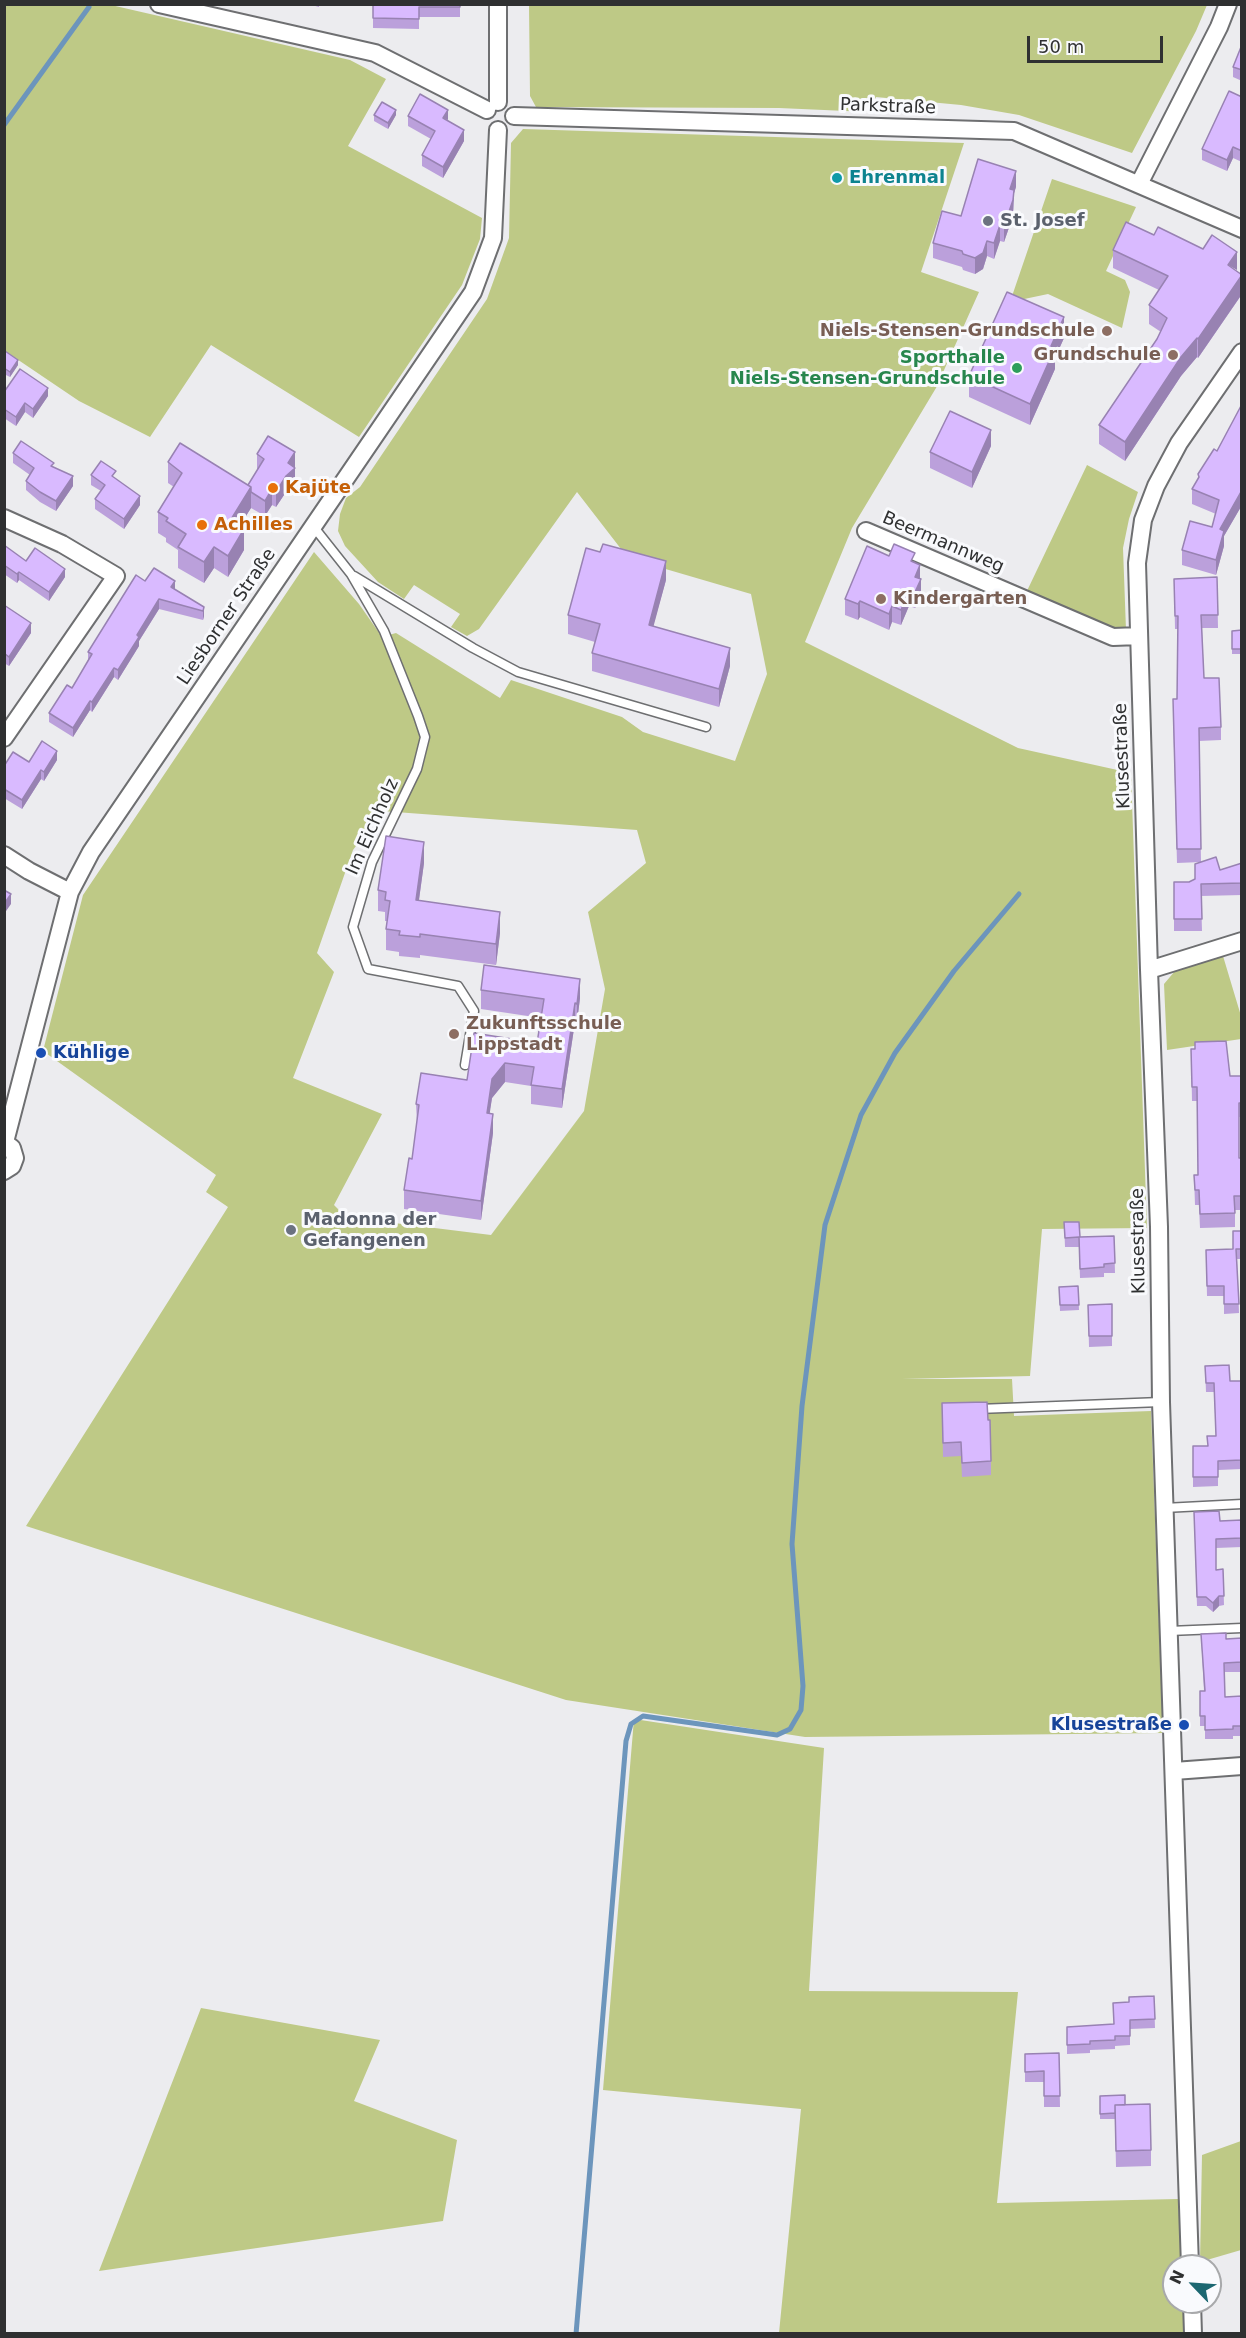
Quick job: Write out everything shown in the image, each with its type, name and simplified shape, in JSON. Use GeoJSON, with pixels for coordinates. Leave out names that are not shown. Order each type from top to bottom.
{"type":"FeatureCollection","features":[{"type":"Feature","properties":{"kind":"street"},"geometry":{"type":"LineString","coordinates":[[159,4],[375,53],[493,106],[507,104],[514,116],[511,125],[498,130],[488,123],[493,106],[498,4]]}},
{"type":"Feature","properties":{"kind":"street"},"geometry":{"type":"LineString","coordinates":[[1139,184],[1219,27],[1228,4]]}},
{"type":"Feature","properties":{"kind":"street","name":"Parkstraße"},"geometry":{"type":"LineString","coordinates":[[514,116],[1014,131],[1242,229]]}},
{"type":"Feature","properties":{"kind":"street","name":"Liesborner Straße"},"geometry":{"type":"LineString","coordinates":[[5,1142],[70,892],[91,852],[473,292],[494,238],[498,130]]}},
{"type":"Feature","properties":{"kind":"street","name":"Klusestraße"},"geometry":{"type":"LineString","coordinates":[[1190,2254],[1164,1508],[1159,1227],[1137,563],[1143,520],[1149,501],[1179,443],[1242,352]]}},
{"type":"Feature","properties":{"kind":"street"},"geometry":{"type":"LineString","coordinates":[[4,518],[62,544],[116,576],[4,738]]}},
{"type":"Feature","properties":{"kind":"street","name":"Beermannweg"},"geometry":{"type":"LineString","coordinates":[[866,531],[1113,637],[1139,636]]}},
{"type":"Feature","properties":{"kind":"street"},"geometry":{"type":"LineString","coordinates":[[4,855],[70,892]]}},
{"type":"Feature","properties":{"kind":"street"},"geometry":{"type":"LineString","coordinates":[[1149,970],[1242,941]]}},
{"type":"Feature","properties":{"kind":"street"},"geometry":{"type":"LineString","coordinates":[[4,1171],[12,1166],[15,1158],[12,1148],[5,1142]]}},
{"type":"Feature","properties":{"kind":"street"},"geometry":{"type":"LineString","coordinates":[[1174,1771],[1242,1766]]}},
{"type":"Feature","properties":{"kind":"street"},"geometry":{"type":"LineString","coordinates":[[1192,2314],[1193,2334]]}},
{"type":"Feature","properties":{"kind":"lane","name":"Im Eichholz"},"geometry":{"type":"LineString","coordinates":[[313,525],[351,574],[384,631],[425,737],[417,769],[372,862],[353,927],[368,969],[458,987],[474,1011],[465,1065]]}},
{"type":"Feature","properties":{"kind":"lane","name":"Im Eichholz"},"geometry":{"type":"LineString","coordinates":[[351,574],[473,648],[518,672],[706,727]]}},
{"type":"Feature","properties":{"kind":"lane"},"geometry":{"type":"LineString","coordinates":[[963,1409],[1161,1402]]}},
{"type":"Feature","properties":{"kind":"lane"},"geometry":{"type":"LineString","coordinates":[[1164,1508],[1242,1504]]}},
{"type":"Feature","properties":{"kind":"lane"},"geometry":{"type":"LineString","coordinates":[[1169,1631],[1242,1628]]}},
{"type":"Feature","properties":{"kind":"green space"},"geometry":{"type":"Polygon","coordinates":[[[529,4],[1207,5],[1196,31],[1132,153],[1019,115],[961,105],[876,97],[869,112],[779,108],[536,107],[530,96],[529,4]]]}},
{"type":"Feature","properties":{"kind":"green space"},"geometry":{"type":"Polygon","coordinates":[[[4,5],[111,5],[350,60],[386,79],[348,146],[482,218],[480,239],[462,285],[359,437],[211,345],[150,437],[79,401],[5,351],[4,5]]]}},
{"type":"Feature","properties":{"kind":"green space"},"geometry":{"type":"Polygon","coordinates":[[[523,129],[964,143],[921,272],[979,292],[936,388],[852,528],[805,642],[1018,748],[1131,773],[1147,1228],[1042,1229],[1030,1376],[902,1379],[1012,1379],[1014,1416],[1151,1411],[1163,1733],[805,1737],[566,1700],[26,1526],[228,1207],[206,1192],[216,1175],[43,1051],[83,895],[314,552],[359,604],[382,637],[396,633],[500,698],[511,680],[622,717],[643,732],[735,761],[767,674],[751,594],[628,558],[577,492],[479,629],[467,636],[451,627],[460,614],[414,585],[404,599],[378,582],[345,546],[338,531],[340,514],[346,498],[360,487],[487,299],[509,238],[511,143],[523,129]],[[382,811],[353,850],[317,953],[334,972],[293,1078],[382,1114],[334,1205],[346,1217],[491,1235],[584,1111],[605,989],[588,912],[646,863],[637,830],[382,811]]]}},
{"type":"Feature","properties":{"kind":"green space"},"geometry":{"type":"Polygon","coordinates":[[[1052,179],[1136,207],[1106,271],[1125,280],[1130,292],[1122,328],[1048,294],[1010,302],[1052,179]]]}},
{"type":"Feature","properties":{"kind":"green space"},"geometry":{"type":"Polygon","coordinates":[[[1087,465],[1138,492],[1123,548],[1126,630],[1108,628],[1026,593],[1087,465]]]}},
{"type":"Feature","properties":{"kind":"green space"},"geometry":{"type":"Polygon","coordinates":[[[1223,956],[1241,1016],[1241,1039],[1167,1050],[1164,984],[1175,971],[1223,956]]]}},
{"type":"Feature","properties":{"kind":"green space"},"geometry":{"type":"Polygon","coordinates":[[[634,1719],[824,1748],[809,1991],[1018,1992],[997,2203],[1178,2199],[1181,2254],[1162,2254],[1162,2314],[1185,2314],[1186,2333],[779,2333],[801,2109],[603,2090],[634,1719]]]}},
{"type":"Feature","properties":{"kind":"green space"},"geometry":{"type":"Polygon","coordinates":[[[201,2008],[380,2040],[354,2101],[457,2140],[443,2221],[99,2271],[201,2008]]]}},
{"type":"Feature","properties":{"kind":"green space"},"geometry":{"type":"Polygon","coordinates":[[[1241,2141],[1241,2250],[1222,2256],[1200,2254],[1202,2155],[1241,2141]]]}},
{"type":"Feature","properties":{"kind":"building"},"geometry":{"type":"Polygon","coordinates":[[[373,4],[460,4],[460,7],[419,7],[419,19],[373,18],[373,4]]]}},
{"type":"Feature","properties":{"kind":"building"},"geometry":{"type":"Polygon","coordinates":[[[1242,47],[1242,70],[1233,67],[1242,47]]]}},
{"type":"Feature","properties":{"kind":"building"},"geometry":{"type":"Polygon","coordinates":[[[1229,91],[1242,97],[1242,151],[1233,147],[1227,160],[1202,149],[1229,91]]]}},
{"type":"Feature","properties":{"kind":"building"},"geometry":{"type":"Polygon","coordinates":[[[420,94],[448,110],[443,118],[464,130],[443,167],[422,155],[435,131],[408,116],[420,94]]]}},
{"type":"Feature","properties":{"kind":"building"},"geometry":{"type":"Polygon","coordinates":[[[382,102],[396,110],[388,123],[374,115],[382,102]]]}},
{"type":"Feature","properties":{"kind":"building","name":"St. Josef"},"geometry":{"type":"Polygon","coordinates":[[[978,159],[1016,171],[1010,189],[1014,190],[1013,200],[1004,226],[1000,225],[994,243],[987,241],[983,253],[975,258],[963,254],[962,251],[933,243],[942,211],[961,216],[978,159]]]}},
{"type":"Feature","properties":{"kind":"building"},"geometry":{"type":"Polygon","coordinates":[[[1126,222],[1154,235],[1158,227],[1203,249],[1212,235],[1237,252],[1228,265],[1242,275],[1198,339],[1181,357],[1125,442],[1099,425],[1157,339],[1167,318],[1149,305],[1168,276],[1113,250],[1126,222]]]}},
{"type":"Feature","properties":{"kind":"building","name":"Sporthalle Niels-Stensen-Grundschule"},"geometry":{"type":"Polygon","coordinates":[[[1007,292],[1064,317],[1051,346],[1055,348],[1030,404],[969,376],[1007,292]]]}},
{"type":"Feature","properties":{"kind":"building"},"geometry":{"type":"Polygon","coordinates":[[[5,351],[18,360],[10,372],[4,368],[5,351]]]}},
{"type":"Feature","properties":{"kind":"building"},"geometry":{"type":"Polygon","coordinates":[[[20,369],[48,388],[33,409],[25,403],[16,417],[4,409],[4,392],[20,369]]]}},
{"type":"Feature","properties":{"kind":"building"},"geometry":{"type":"Polygon","coordinates":[[[1242,404],[1242,490],[1220,529],[1224,531],[1216,560],[1182,550],[1190,521],[1212,527],[1219,500],[1192,489],[1199,477],[1198,474],[1214,449],[1217,451],[1242,404]]]}},
{"type":"Feature","properties":{"kind":"building"},"geometry":{"type":"Polygon","coordinates":[[[950,411],[991,430],[972,472],[930,452],[950,411]]]}},
{"type":"Feature","properties":{"kind":"building"},"geometry":{"type":"Polygon","coordinates":[[[268,436],[295,452],[288,463],[295,468],[286,476],[276,492],[272,489],[265,501],[251,492],[251,487],[248,485],[264,459],[257,454],[268,436]]]}},
{"type":"Feature","properties":{"kind":"building"},"geometry":{"type":"Polygon","coordinates":[[[21,441],[54,463],[51,466],[73,476],[56,501],[26,481],[34,468],[13,453],[21,441]]]}},
{"type":"Feature","properties":{"kind":"building","name":"Achilles"},"geometry":{"type":"Polygon","coordinates":[[[180,443],[251,487],[230,521],[244,529],[228,556],[214,547],[204,562],[178,547],[186,534],[166,521],[168,518],[158,512],[182,473],[168,462],[180,443]]]}},
{"type":"Feature","properties":{"kind":"building"},"geometry":{"type":"Polygon","coordinates":[[[101,461],[116,471],[112,476],[140,496],[124,519],[95,499],[105,485],[91,475],[101,461]]]}},
{"type":"Feature","properties":{"kind":"building"},"geometry":{"type":"Polygon","coordinates":[[[603,544],[666,561],[649,625],[730,648],[719,689],[592,653],[600,624],[568,615],[586,548],[600,552],[603,544]]]}},
{"type":"Feature","properties":{"kind":"building","name":"Kindergarten"},"geometry":{"type":"Polygon","coordinates":[[[894,544],[915,553],[911,561],[920,565],[915,577],[921,579],[915,592],[909,590],[901,610],[892,606],[889,614],[860,601],[858,604],[845,599],[867,546],[889,556],[894,544]]]}},
{"type":"Feature","properties":{"kind":"building"},"geometry":{"type":"Polygon","coordinates":[[[4,545],[26,561],[35,548],[65,569],[49,592],[4,565],[4,545]]]}},
{"type":"Feature","properties":{"kind":"building"},"geometry":{"type":"Polygon","coordinates":[[[154,568],[175,581],[171,587],[204,607],[203,611],[159,599],[118,670],[114,668],[73,728],[49,713],[67,685],[72,688],[92,654],[88,652],[136,575],[145,581],[154,568]]]}},
{"type":"Feature","properties":{"kind":"building"},"geometry":{"type":"Polygon","coordinates":[[[1217,577],[1218,615],[1201,615],[1204,678],[1219,678],[1221,727],[1199,728],[1201,849],[1177,849],[1173,699],[1177,699],[1178,616],[1175,616],[1174,579],[1217,577]]]}},
{"type":"Feature","properties":{"kind":"building"},"geometry":{"type":"Polygon","coordinates":[[[4,605],[31,623],[9,657],[4,653],[4,605]]]}},
{"type":"Feature","properties":{"kind":"building"},"geometry":{"type":"Polygon","coordinates":[[[1242,630],[1242,649],[1232,649],[1232,631],[1242,630]]]}},
{"type":"Feature","properties":{"kind":"building"},"geometry":{"type":"Polygon","coordinates":[[[42,741],[57,751],[44,772],[41,770],[22,800],[4,789],[4,766],[13,752],[29,762],[42,741]]]}},
{"type":"Feature","properties":{"kind":"building"},"geometry":{"type":"Polygon","coordinates":[[[386,836],[424,842],[416,900],[500,912],[496,944],[420,934],[420,937],[399,935],[400,931],[386,929],[390,901],[385,900],[386,892],[378,890],[386,836]]]}},
{"type":"Feature","properties":{"kind":"building"},"geometry":{"type":"Polygon","coordinates":[[[1216,857],[1220,870],[1242,863],[1242,883],[1201,884],[1202,919],[1174,919],[1174,882],[1189,882],[1195,879],[1195,864],[1216,857]]]}},
{"type":"Feature","properties":{"kind":"building"},"geometry":{"type":"Polygon","coordinates":[[[4,890],[11,894],[4,904],[4,890]]]}},
{"type":"Feature","properties":{"kind":"building"},"geometry":{"type":"Polygon","coordinates":[[[484,965],[580,979],[562,1089],[531,1085],[534,1067],[505,1063],[492,1079],[487,1113],[493,1114],[481,1201],[404,1190],[409,1158],[412,1159],[421,1073],[467,1080],[474,1033],[537,1043],[544,999],[481,990],[484,965]]]}},
{"type":"Feature","properties":{"kind":"building"},"geometry":{"type":"Polygon","coordinates":[[[1226,1041],[1230,1076],[1242,1076],[1242,1103],[1239,1103],[1239,1158],[1242,1158],[1242,1196],[1234,1196],[1235,1213],[1200,1214],[1199,1190],[1195,1190],[1194,1175],[1198,1175],[1197,1087],[1192,1087],[1191,1049],[1195,1049],[1195,1042],[1226,1041]]]}},
{"type":"Feature","properties":{"kind":"building"},"geometry":{"type":"Polygon","coordinates":[[[1064,1222],[1079,1222],[1080,1237],[1114,1236],[1115,1263],[1104,1264],[1104,1267],[1080,1269],[1079,1237],[1065,1238],[1064,1222]]]}},
{"type":"Feature","properties":{"kind":"building"},"geometry":{"type":"Polygon","coordinates":[[[1233,1231],[1242,1231],[1242,1249],[1236,1249],[1239,1304],[1224,1304],[1224,1286],[1207,1286],[1206,1250],[1233,1249],[1233,1231]]]}},
{"type":"Feature","properties":{"kind":"building"},"geometry":{"type":"Polygon","coordinates":[[[1078,1286],[1079,1305],[1060,1305],[1059,1287],[1078,1286]]]}},
{"type":"Feature","properties":{"kind":"building"},"geometry":{"type":"Polygon","coordinates":[[[1112,1304],[1112,1336],[1089,1336],[1088,1305],[1112,1304]]]}},
{"type":"Feature","properties":{"kind":"building"},"geometry":{"type":"Polygon","coordinates":[[[1229,1365],[1230,1381],[1242,1381],[1242,1460],[1218,1461],[1218,1477],[1193,1477],[1193,1446],[1208,1446],[1207,1436],[1216,1436],[1214,1383],[1206,1383],[1205,1366],[1229,1365]]]}},
{"type":"Feature","properties":{"kind":"building"},"geometry":{"type":"Polygon","coordinates":[[[987,1402],[991,1461],[962,1463],[961,1442],[943,1443],[942,1403],[987,1402]]]}},
{"type":"Feature","properties":{"kind":"building"},"geometry":{"type":"Polygon","coordinates":[[[1219,1511],[1220,1521],[1242,1520],[1242,1538],[1216,1539],[1216,1570],[1223,1569],[1224,1596],[1219,1596],[1213,1603],[1206,1597],[1197,1597],[1194,1512],[1219,1511]]]}},
{"type":"Feature","properties":{"kind":"building"},"geometry":{"type":"Polygon","coordinates":[[[1226,1633],[1226,1639],[1242,1638],[1242,1662],[1224,1663],[1225,1697],[1242,1696],[1242,1726],[1233,1726],[1233,1729],[1205,1730],[1205,1716],[1200,1716],[1200,1691],[1205,1691],[1201,1634],[1226,1633]]]}},
{"type":"Feature","properties":{"kind":"building"},"geometry":{"type":"Polygon","coordinates":[[[1154,1996],[1155,2019],[1130,2020],[1130,2036],[1115,2036],[1115,2040],[1090,2041],[1090,2044],[1067,2045],[1067,2027],[1114,2024],[1113,2003],[1129,2002],[1129,1997],[1154,1996]]]}},
{"type":"Feature","properties":{"kind":"building"},"geometry":{"type":"Polygon","coordinates":[[[1059,2053],[1060,2096],[1044,2096],[1044,2071],[1025,2072],[1025,2054],[1059,2053]]]}},
{"type":"Feature","properties":{"kind":"building"},"geometry":{"type":"Polygon","coordinates":[[[1125,2095],[1125,2105],[1115,2105],[1115,2113],[1100,2114],[1100,2096],[1125,2095]]]}},
{"type":"Feature","properties":{"kind":"building"},"geometry":{"type":"Polygon","coordinates":[[[1150,2104],[1151,2150],[1116,2151],[1115,2105],[1150,2104]]]}},
{"type":"Feature","properties":{"kind":"waterway"},"geometry":{"type":"LineString","coordinates":[[4,125],[89,7]]}},
{"type":"Feature","properties":{"kind":"waterway"},"geometry":{"type":"LineString","coordinates":[[576,2334],[626,1741],[631,1724],[643,1716],[777,1735],[790,1729],[801,1710],[803,1686],[792,1544],[802,1406],[825,1225],[861,1115],[895,1053],[954,971],[1019,894]]}},
{"type":"Feature","properties":{"kind":"place","name":"Ehrenmal"},"geometry":{"type":"Point","coordinates":[837,178]}},
{"type":"Feature","properties":{"kind":"place","name":"St. Josef"},"geometry":{"type":"Point","coordinates":[988,221]}},
{"type":"Feature","properties":{"kind":"place","name":"Niels-Stensen-Grundschule"},"geometry":{"type":"Point","coordinates":[1107,331]}},
{"type":"Feature","properties":{"kind":"place","name":"Grundschule"},"geometry":{"type":"Point","coordinates":[1173,355]}},
{"type":"Feature","properties":{"kind":"place","name":"Sporthalle Niels-Stensen-Grundschule"},"geometry":{"type":"Point","coordinates":[1017,368]}},
{"type":"Feature","properties":{"kind":"place","name":"Kajüte"},"geometry":{"type":"Point","coordinates":[273,488]}},
{"type":"Feature","properties":{"kind":"place","name":"Achilles"},"geometry":{"type":"Point","coordinates":[202,525]}},
{"type":"Feature","properties":{"kind":"place","name":"Kindergarten"},"geometry":{"type":"Point","coordinates":[881,599]}},
{"type":"Feature","properties":{"kind":"place","name":"Zukunftsschule Lippstadt"},"geometry":{"type":"Point","coordinates":[454,1034]}},
{"type":"Feature","properties":{"kind":"place","name":"Kühlige"},"geometry":{"type":"Point","coordinates":[41,1053]}},
{"type":"Feature","properties":{"kind":"place","name":"Madonna der Gefangenen"},"geometry":{"type":"Point","coordinates":[291,1230]}},
{"type":"Feature","properties":{"kind":"place","name":"Klusestraße"},"geometry":{"type":"Point","coordinates":[1184,1725]}}]}
